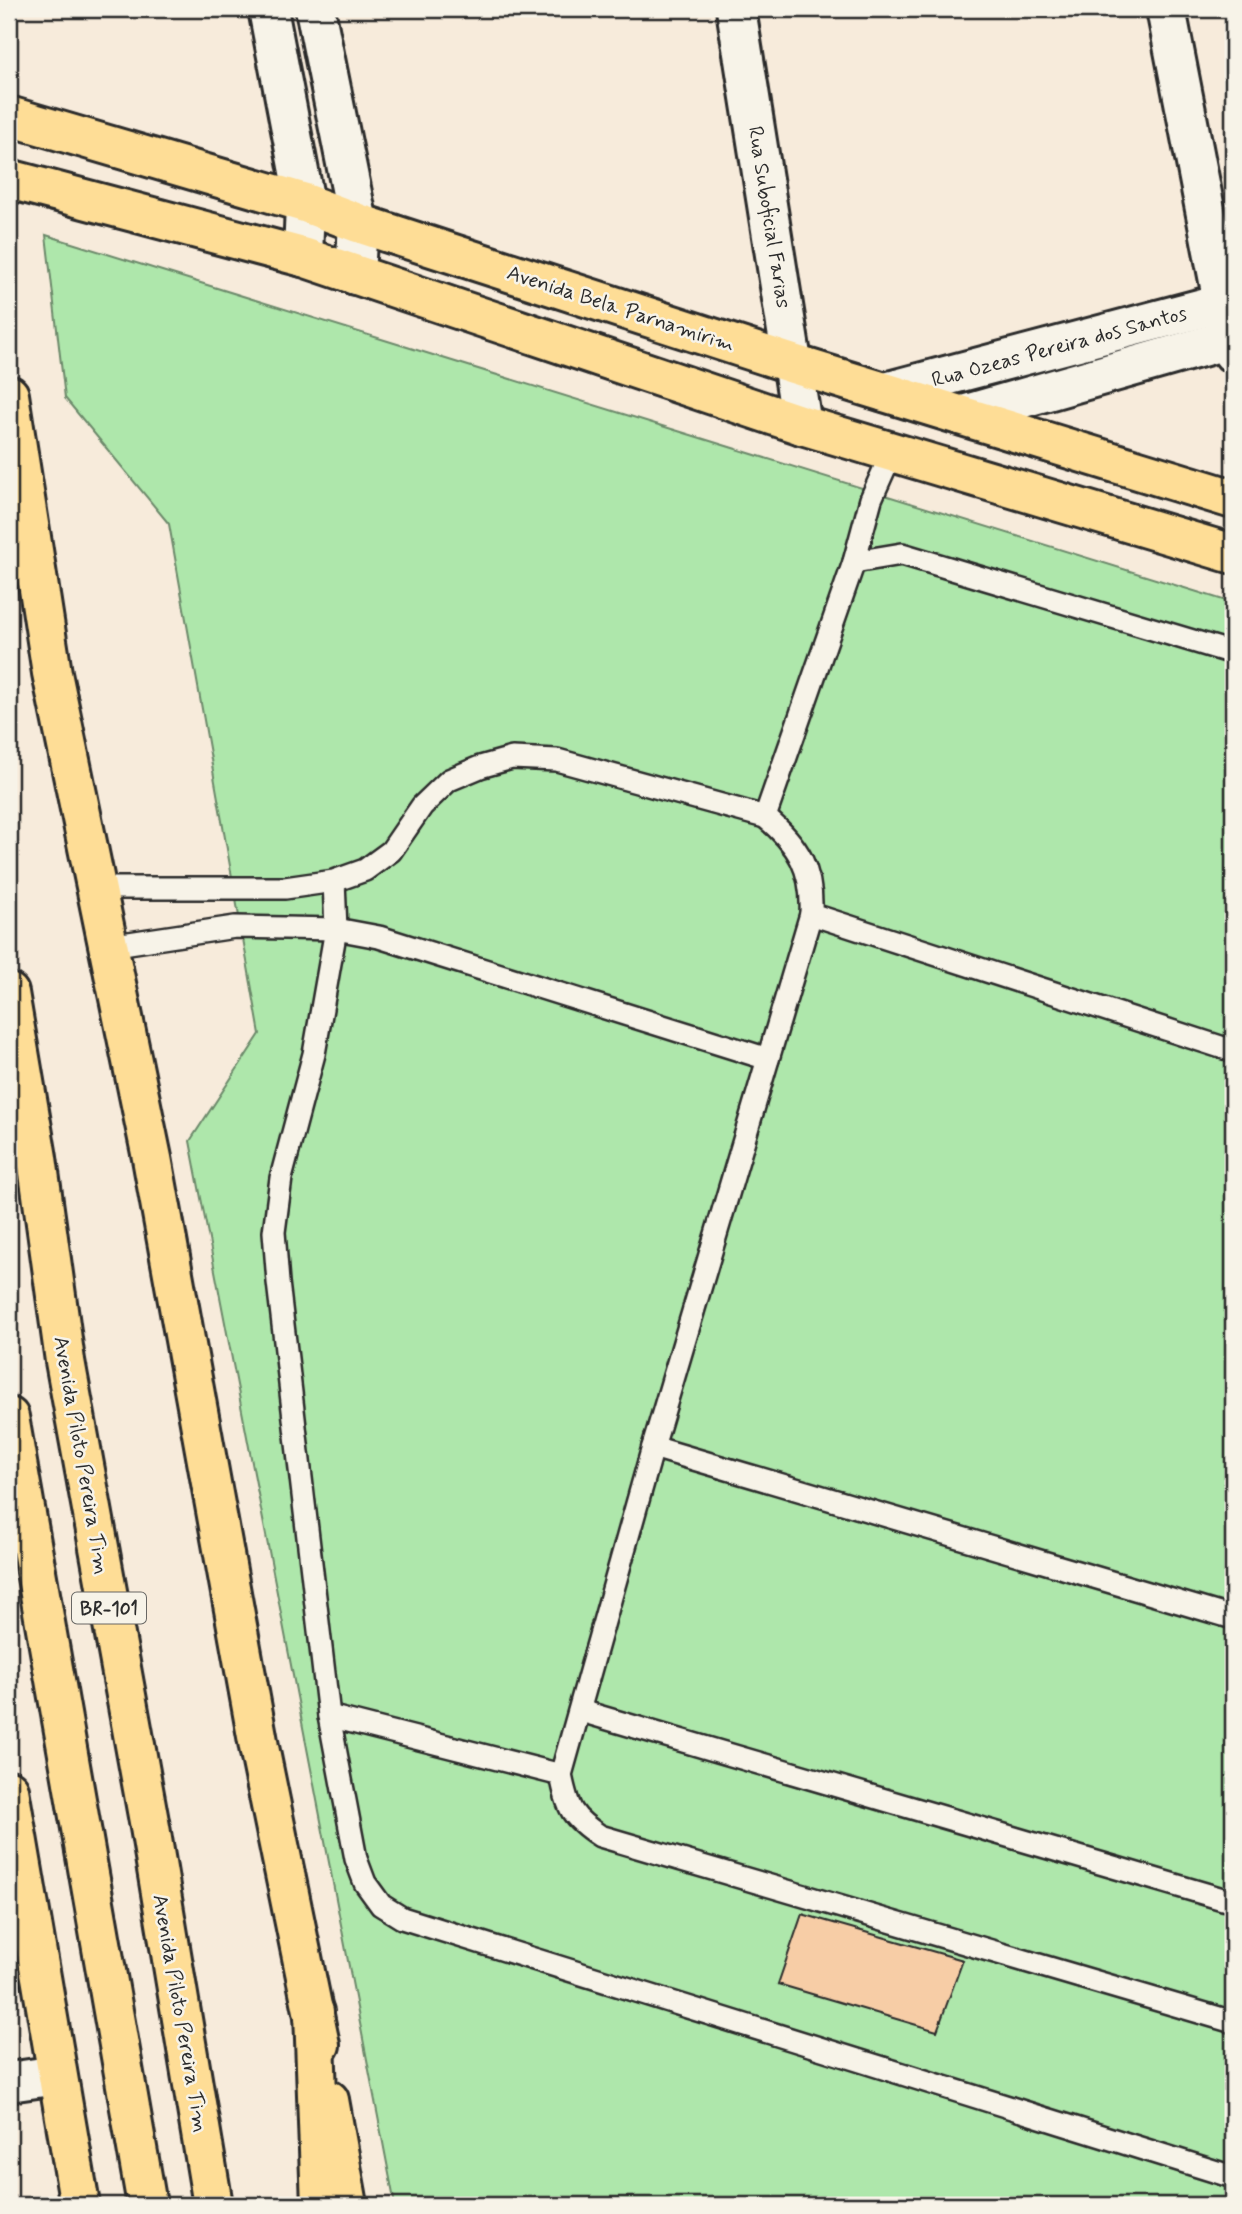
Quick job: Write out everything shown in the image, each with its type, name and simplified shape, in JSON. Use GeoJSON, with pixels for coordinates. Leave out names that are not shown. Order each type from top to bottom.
{"type":"FeatureCollection","features":[{"type":"Feature","properties":{"kind":"main road","name":"Avenida Bela Parnamirim"},"geometry":{"type":"LineString","coordinates":[[9,116],[305,204],[793,364],[1233,499]]}},
{"type":"Feature","properties":{"kind":"main road"},"geometry":{"type":"LineString","coordinates":[[9,179],[303,257],[802,425],[1233,554]]}},
{"type":"Feature","properties":{"kind":"main road"},"geometry":{"type":"LineString","coordinates":[[9,395],[52,673],[152,1158],[257,1734],[314,2012],[348,2205]]}},
{"type":"Feature","properties":{"kind":"main road","name":"Avenida Piloto Pereira Tim"},"geometry":{"type":"LineString","coordinates":[[10,1001],[37,1158],[65,1361],[149,1827],[213,2205]]}},
{"type":"Feature","properties":{"kind":"main road","name":"BR-101"},"geometry":{"type":"LineString","coordinates":[[9,1417],[147,2205]]}},
{"type":"Feature","properties":{"kind":"main road"},"geometry":{"type":"LineString","coordinates":[[9,1790],[80,2205]]}},
{"type":"Feature","properties":{"kind":"main road"},"geometry":{"type":"LineString","coordinates":[[314,2012],[321,2205]]}},
{"type":"Feature","properties":{"kind":"street"},"geometry":{"type":"LineString","coordinates":[[268,9],[305,204],[303,257]]}},
{"type":"Feature","properties":{"kind":"street"},"geometry":{"type":"LineString","coordinates":[[315,9],[358,223],[355,275]]}},
{"type":"Feature","properties":{"kind":"street","name":"Rua Suboficial Farias"},"geometry":{"type":"LineString","coordinates":[[736,9],[802,425]]}},
{"type":"Feature","properties":{"kind":"street"},"geometry":{"type":"LineString","coordinates":[[1166,9],[1231,326]]}},
{"type":"Feature","properties":{"kind":"street","name":"Rua Ozeas Pereira dos Santos"},"geometry":{"type":"LineString","coordinates":[[885,392],[1231,326]]}},
{"type":"Feature","properties":{"kind":"street","name":"Rua Ozeas Pereira dos Santos"},"geometry":{"type":"LineString","coordinates":[[963,415],[1231,326]]}},
{"type":"Feature","properties":{"kind":"street"},"geometry":{"type":"LineString","coordinates":[[9,2081],[57,2075]]}},
{"type":"Feature","properties":{"kind":"lane"},"geometry":{"type":"LineString","coordinates":[[765,817],[853,562],[871,499],[892,452]]}},
{"type":"Feature","properties":{"kind":"lane"},"geometry":{"type":"LineString","coordinates":[[853,562],[902,554],[1233,653]]}},
{"type":"Feature","properties":{"kind":"lane"},"geometry":{"type":"LineString","coordinates":[[95,888],[285,888],[334,881],[365,870],[391,851],[422,806],[449,780],[512,758],[557,760],[765,817],[784,833],[796,848],[806,869],[812,893],[811,914],[653,1447],[561,1775],[566,1802],[579,1822],[600,1836],[1233,2022]]}},
{"type":"Feature","properties":{"kind":"lane"},"geometry":{"type":"LineString","coordinates":[[334,881],[336,929],[314,1054],[281,1178],[274,1232],[329,1716],[356,1859],[365,1883],[381,1905],[402,1918],[1233,2177]]}},
{"type":"Feature","properties":{"kind":"lane"},"geometry":{"type":"LineString","coordinates":[[811,914],[1233,1051]]}},
{"type":"Feature","properties":{"kind":"lane"},"geometry":{"type":"LineString","coordinates":[[109,946],[235,927],[336,929],[379,937],[768,1059]]}},
{"type":"Feature","properties":{"kind":"lane"},"geometry":{"type":"LineString","coordinates":[[653,1447],[1233,1618]]}},
{"type":"Feature","properties":{"kind":"lane"},"geometry":{"type":"LineString","coordinates":[[581,1711],[1233,1902]]}},
{"type":"Feature","properties":{"kind":"lane"},"geometry":{"type":"LineString","coordinates":[[329,1716],[561,1775]]}},
{"type":"Feature","properties":{"kind":"green space"},"geometry":{"type":"Polygon","coordinates":[[[46,235],[1233,603],[1233,2205],[395,2205],[190,1141],[260,1034],[169,524],[65,398],[46,235]]]}},
{"type":"Feature","properties":{"kind":"building"},"geometry":{"type":"Polygon","coordinates":[[[802,1914],[963,1960],[937,2031],[778,1984],[802,1914]]]}}]}
